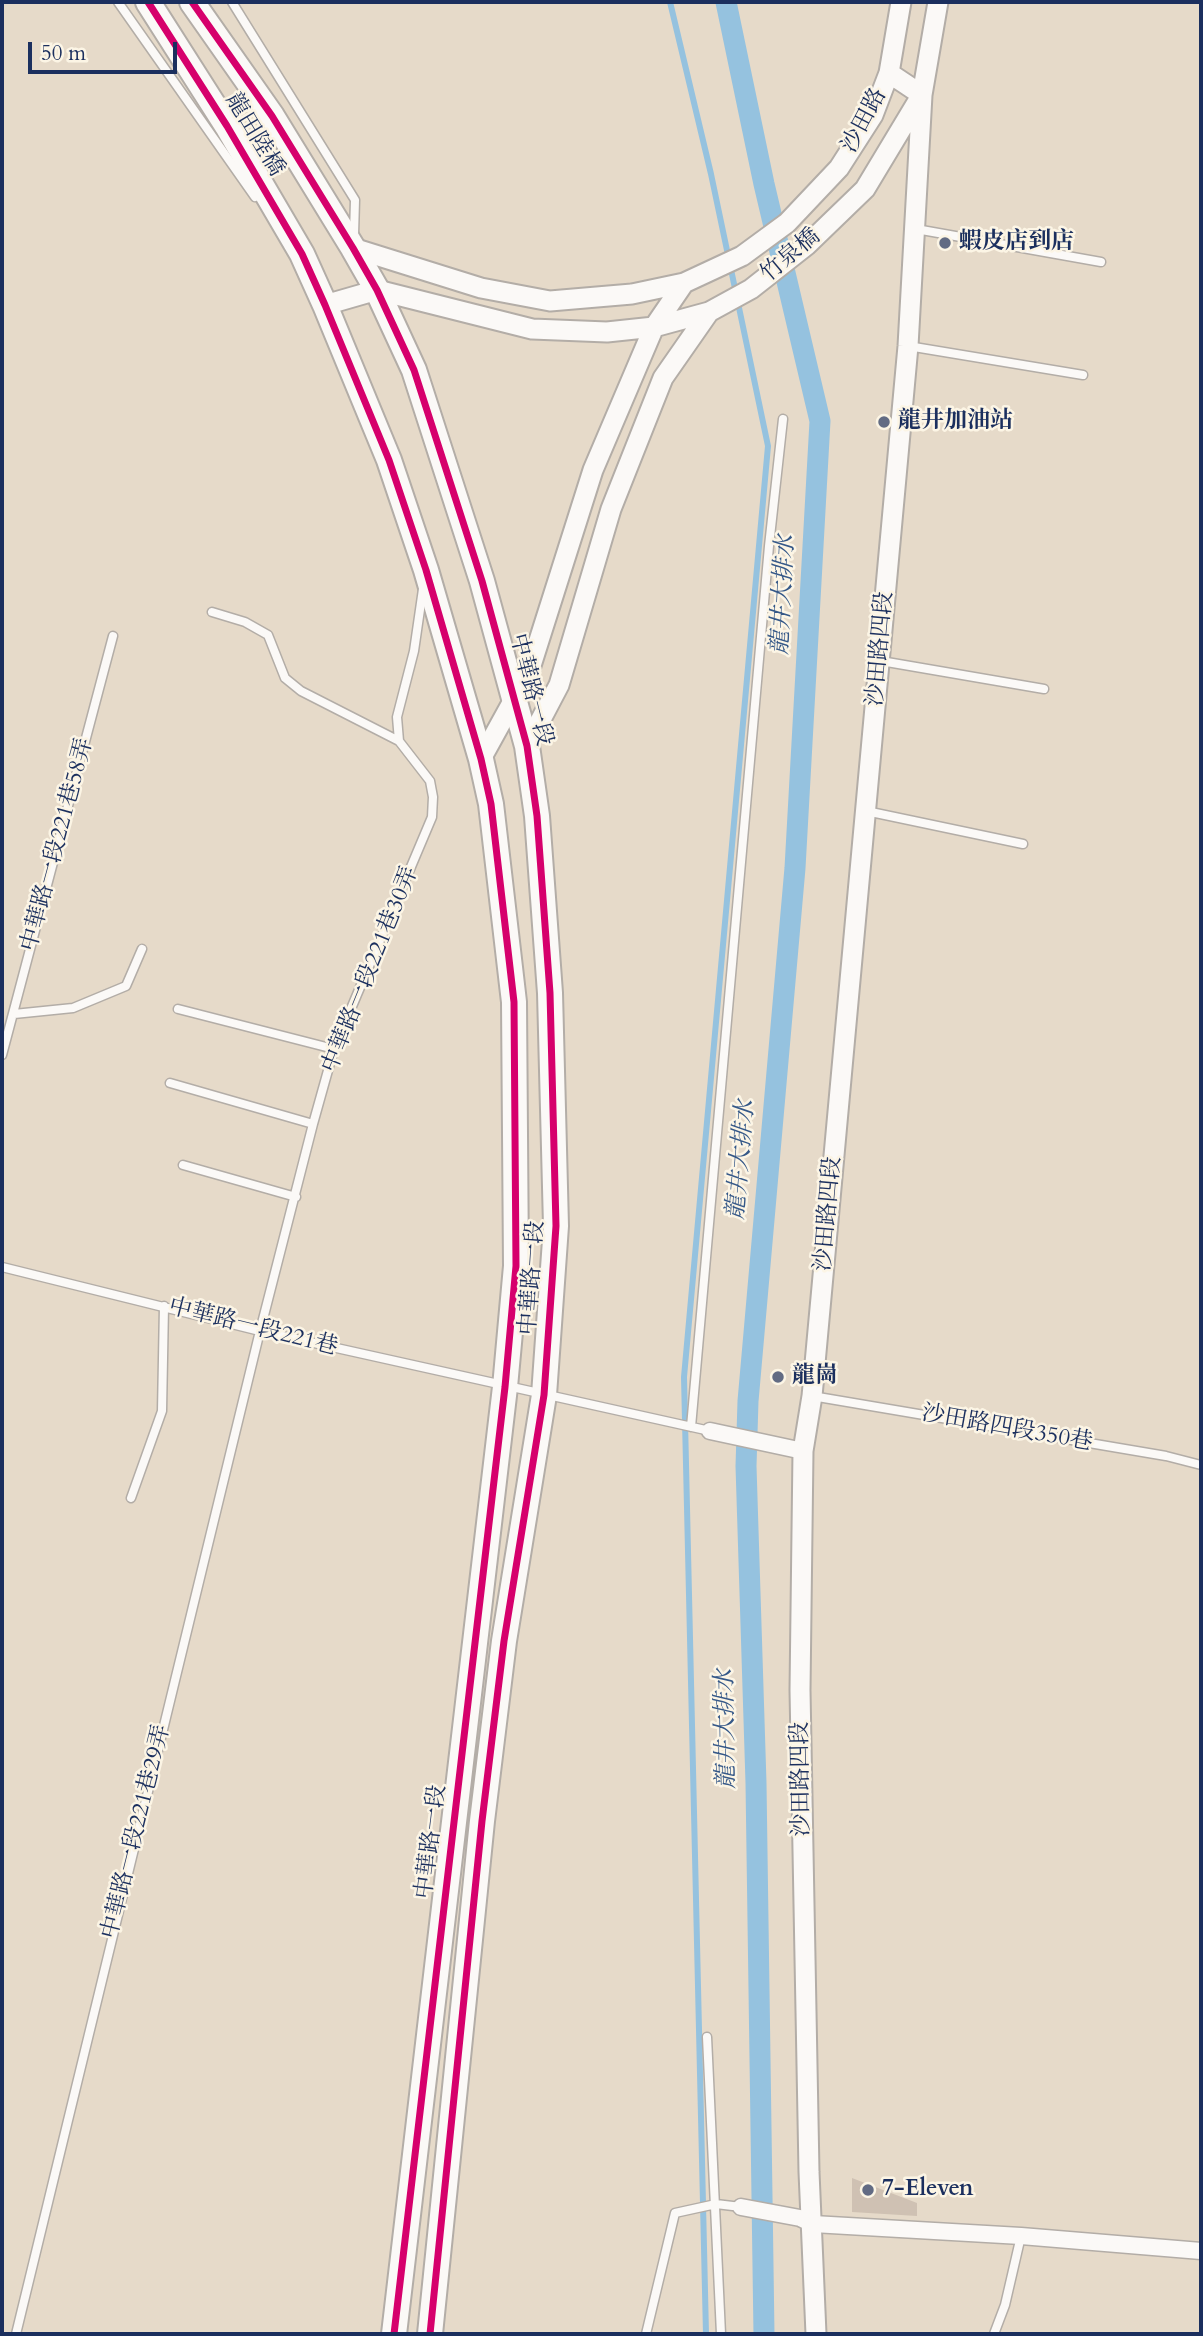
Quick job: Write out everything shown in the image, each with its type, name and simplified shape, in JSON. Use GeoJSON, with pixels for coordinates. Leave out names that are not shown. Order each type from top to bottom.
{"type":"FeatureCollection","features":[{"type":"Feature","properties":{"kind":"main road","name":"龍田陸橋"},"geometry":{"type":"LineString","coordinates":[[148,2],[227,126],[302,254]]}},
{"type":"Feature","properties":{"kind":"main road","name":"龍田陸橋"},"geometry":{"type":"LineString","coordinates":[[192,2],[272,116],[353,248]]}},
{"type":"Feature","properties":{"kind":"main road","name":"中華路一段"},"geometry":{"type":"LineString","coordinates":[[353,248],[377,290],[414,370],[482,581],[527,746],[538,830],[550,993],[556,1226],[544,1395],[504,1641],[482,1821],[430,2334]]}},
{"type":"Feature","properties":{"kind":"main road","name":"中華路一段"},"geometry":{"type":"LineString","coordinates":[[302,254],[326,305],[388,460],[426,570],[481,759],[491,804],[514,1002],[516,1266],[505,1387],[394,2334]]}},
{"type":"Feature","properties":{"kind":"street"},"geometry":{"type":"LineString","coordinates":[[901,2],[889,74],[922,95]]}},
{"type":"Feature","properties":{"kind":"street","name":"沙田路四段"},"geometry":{"type":"LineString","coordinates":[[816,2334],[807,2221],[809,2172],[800,1689],[803,1451],[813,1396],[908,346],[922,95],[938,2]]}},
{"type":"Feature","properties":{"kind":"street","name":"沙田路"},"geometry":{"type":"LineString","coordinates":[[839,168],[873,115],[889,74]]}},
{"type":"Feature","properties":{"kind":"street","name":"竹泉橋"},"geometry":{"type":"LineString","coordinates":[[709,312],[751,289],[807,245],[865,189],[922,95]]}},
{"type":"Feature","properties":{"kind":"street","name":"竹泉橋"},"geometry":{"type":"LineString","coordinates":[[353,248],[481,288],[550,301],[632,294],[684,283],[742,256],[787,223],[839,168]]}},
{"type":"Feature","properties":{"kind":"street"},"geometry":{"type":"LineString","coordinates":[[481,759],[529,672],[593,470],[654,327],[684,283]]}},
{"type":"Feature","properties":{"kind":"street"},"geometry":{"type":"LineString","coordinates":[[326,305],[377,290],[532,329],[607,332],[654,327],[709,312]]}},
{"type":"Feature","properties":{"kind":"street"},"geometry":{"type":"LineString","coordinates":[[527,746],[559,685],[611,509],[663,378],[709,312]]}},
{"type":"Feature","properties":{"kind":"street"},"geometry":{"type":"LineString","coordinates":[[710,1431],[803,1451]]}},
{"type":"Feature","properties":{"kind":"street"},"geometry":{"type":"LineString","coordinates":[[741,2207],[807,2221],[1201,2251]]}},
{"type":"Feature","properties":{"kind":"lane"},"geometry":{"type":"LineString","coordinates":[[118,2],[262,207]]}},
{"type":"Feature","properties":{"kind":"lane"},"geometry":{"type":"LineString","coordinates":[[232,2],[355,200],[353,248]]}},
{"type":"Feature","properties":{"kind":"lane"},"geometry":{"type":"LineString","coordinates":[[269,218],[326,305]]}},
{"type":"Feature","properties":{"kind":"lane"},"geometry":{"type":"LineString","coordinates":[[916,229],[1101,262]]}},
{"type":"Feature","properties":{"kind":"lane"},"geometry":{"type":"LineString","coordinates":[[908,346],[1083,375]]}},
{"type":"Feature","properties":{"kind":"lane"},"geometry":{"type":"LineString","coordinates":[[691,1427],[769,546],[783,419]]}},
{"type":"Feature","properties":{"kind":"lane"},"geometry":{"type":"LineString","coordinates":[[399,741],[397,717],[414,651],[426,570]]}},
{"type":"Feature","properties":{"kind":"lane"},"geometry":{"type":"LineString","coordinates":[[212,612],[244,622],[268,635],[285,678],[301,691],[399,741]]}},
{"type":"Feature","properties":{"kind":"lane","name":"中華路一段221巷58弄"},"geometry":{"type":"LineString","coordinates":[[2,1055],[113,635]]}},
{"type":"Feature","properties":{"kind":"lane"},"geometry":{"type":"LineString","coordinates":[[880,660],[1044,689]]}},
{"type":"Feature","properties":{"kind":"lane","name":"中華路一段221巷30弄"},"geometry":{"type":"LineString","coordinates":[[260,1331],[334,1049],[432,817],[433,797],[430,781],[399,741]]}},
{"type":"Feature","properties":{"kind":"lane"},"geometry":{"type":"LineString","coordinates":[[866,811],[1023,844]]}},
{"type":"Feature","properties":{"kind":"lane"},"geometry":{"type":"LineString","coordinates":[[14,1014],[73,1008],[126,986],[142,950]]}},
{"type":"Feature","properties":{"kind":"lane"},"geometry":{"type":"LineString","coordinates":[[178,1009],[334,1049]]}},
{"type":"Feature","properties":{"kind":"lane"},"geometry":{"type":"LineString","coordinates":[[170,1083],[313,1125]]}},
{"type":"Feature","properties":{"kind":"lane"},"geometry":{"type":"LineString","coordinates":[[183,1165],[296,1197]]}},
{"type":"Feature","properties":{"kind":"lane","name":"中華路一段221巷"},"geometry":{"type":"LineString","coordinates":[[2,1267],[260,1331],[710,1431]]}},
{"type":"Feature","properties":{"kind":"lane"},"geometry":{"type":"LineString","coordinates":[[131,1498],[162,1411],[164,1306]]}},
{"type":"Feature","properties":{"kind":"lane","name":"中華路一段221巷29弄"},"geometry":{"type":"LineString","coordinates":[[16,2334],[260,1331]]}},
{"type":"Feature","properties":{"kind":"lane","name":"沙田路四段350巷"},"geometry":{"type":"LineString","coordinates":[[813,1396],[1166,1456],[1201,1465]]}},
{"type":"Feature","properties":{"kind":"lane"},"geometry":{"type":"LineString","coordinates":[[707,2037],[721,2334]]}},
{"type":"Feature","properties":{"kind":"lane"},"geometry":{"type":"LineString","coordinates":[[646,2334],[675,2213],[716,2204],[741,2207]]}},
{"type":"Feature","properties":{"kind":"lane"},"geometry":{"type":"LineString","coordinates":[[994,2334],[1006,2305],[1021,2236]]}},
{"type":"Feature","properties":{"kind":"building","name":"7-Eleven"},"geometry":{"type":"Polygon","coordinates":[[[852,2178],[917,2203],[917,2216],[852,2212],[852,2178]]]}},
{"type":"Feature","properties":{"kind":"waterway"},"geometry":{"type":"LineString","coordinates":[[670,2],[711,174],[768,446],[684,1377],[706,2334]]}},
{"type":"Feature","properties":{"kind":"waterway","name":"龍井大排水"},"geometry":{"type":"LineString","coordinates":[[726,2],[764,184],[820,421],[795,868],[748,1401],[746,1466],[756,1783],[764,2334]]}},
{"type":"Feature","properties":{"kind":"cycle path"},"geometry":{"type":"LineString","coordinates":[[148,2],[227,126],[302,254],[389,460],[426,570],[481,759],[491,804],[514,1002],[516,1266],[505,1387],[394,2334]]}},
{"type":"Feature","properties":{"kind":"cycle path"},"geometry":{"type":"LineString","coordinates":[[192,2],[272,116],[353,248],[377,290],[414,370],[482,581],[527,746],[537,816],[550,993],[556,1226],[544,1395],[504,1641],[482,1821],[430,2334]]}},
{"type":"Feature","properties":{"kind":"place","name":"蝦皮店到店"},"geometry":{"type":"Point","coordinates":[945,243]}},
{"type":"Feature","properties":{"kind":"place","name":"龍井加油站"},"geometry":{"type":"Point","coordinates":[884,422]}},
{"type":"Feature","properties":{"kind":"place","name":"龍崗"},"geometry":{"type":"Point","coordinates":[778,1377]}},
{"type":"Feature","properties":{"kind":"place","name":"7-Eleven"},"geometry":{"type":"Point","coordinates":[868,2190]}}]}
